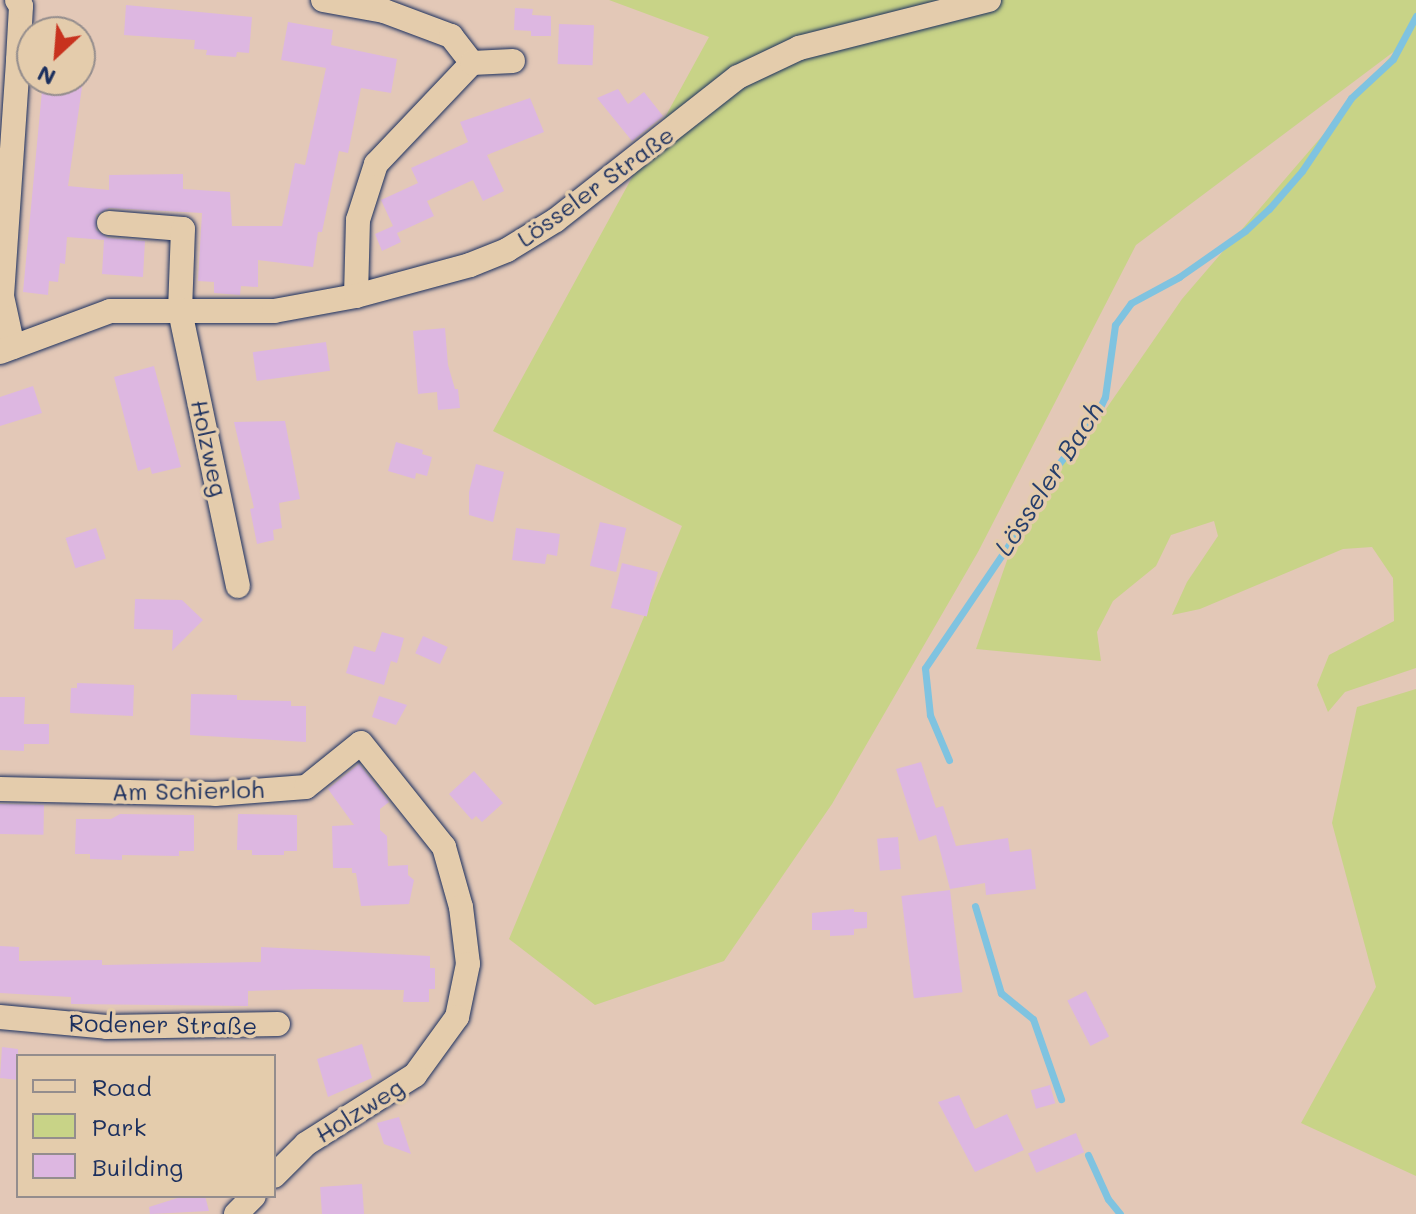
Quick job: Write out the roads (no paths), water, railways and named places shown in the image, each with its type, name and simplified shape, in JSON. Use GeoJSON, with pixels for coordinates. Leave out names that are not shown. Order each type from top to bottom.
{"type":"FeatureCollection","features":[{"type":"Feature","properties":{"kind":"street"},"geometry":{"type":"LineString","coordinates":[[6,350],[2,296],[4,177],[20,20],[17,0]]}},
{"type":"Feature","properties":{"kind":"street"},"geometry":{"type":"LineString","coordinates":[[323,0],[384,11],[451,36],[472,63]]}},
{"type":"Feature","properties":{"kind":"street","name":"Lösseler Straße"},"geometry":{"type":"LineString","coordinates":[[6,350],[110,311],[274,311],[356,296],[470,265],[533,235],[609,182],[738,77],[787,54],[989,0]]}},
{"type":"Feature","properties":{"kind":"street"},"geometry":{"type":"LineString","coordinates":[[356,296],[358,220],[376,164],[472,63],[513,61]]}},
{"type":"Feature","properties":{"kind":"street"},"geometry":{"type":"LineString","coordinates":[[109,223],[183,229],[180,311]]}},
{"type":"Feature","properties":{"kind":"street","name":"Holzweg"},"geometry":{"type":"LineString","coordinates":[[180,311],[238,586]]}},
{"type":"Feature","properties":{"kind":"street","name":"Holzweg"},"geometry":{"type":"LineString","coordinates":[[276,1174],[306,1144],[415,1075],[457,1017],[463,991],[468,964],[461,907],[444,847],[361,743]]}},
{"type":"Feature","properties":{"kind":"street","name":"Am Schierloh"},"geometry":{"type":"LineString","coordinates":[[0,789],[215,794],[306,787],[361,743]]}},
{"type":"Feature","properties":{"kind":"street","name":"Rodener Straße"},"geometry":{"type":"LineString","coordinates":[[0,1017],[107,1027],[278,1024]]}},
{"type":"Feature","properties":{"kind":"street"},"geometry":{"type":"LineString","coordinates":[[236,1214],[252,1198]]}},
{"type":"Feature","properties":{"kind":"waterway","name":"Lösseler Bach"},"geometry":{"type":"LineString","coordinates":[[949,760],[930,715],[925,668],[1035,506],[1057,466],[1095,418],[1105,397],[1115,325],[1131,303],[1179,277],[1245,231],[1269,209],[1302,171],[1351,98],[1393,59],[1416,16]]}},
{"type":"Feature","properties":{"kind":"waterway","name":"Lösseler Bach"},"geometry":{"type":"LineString","coordinates":[[975,906],[1001,993],[1033,1019],[1061,1099]]}},
{"type":"Feature","properties":{"kind":"waterway","name":"Lösseler Bach"},"geometry":{"type":"LineString","coordinates":[[1088,1155],[1108,1199],[1120,1214]]}}]}
